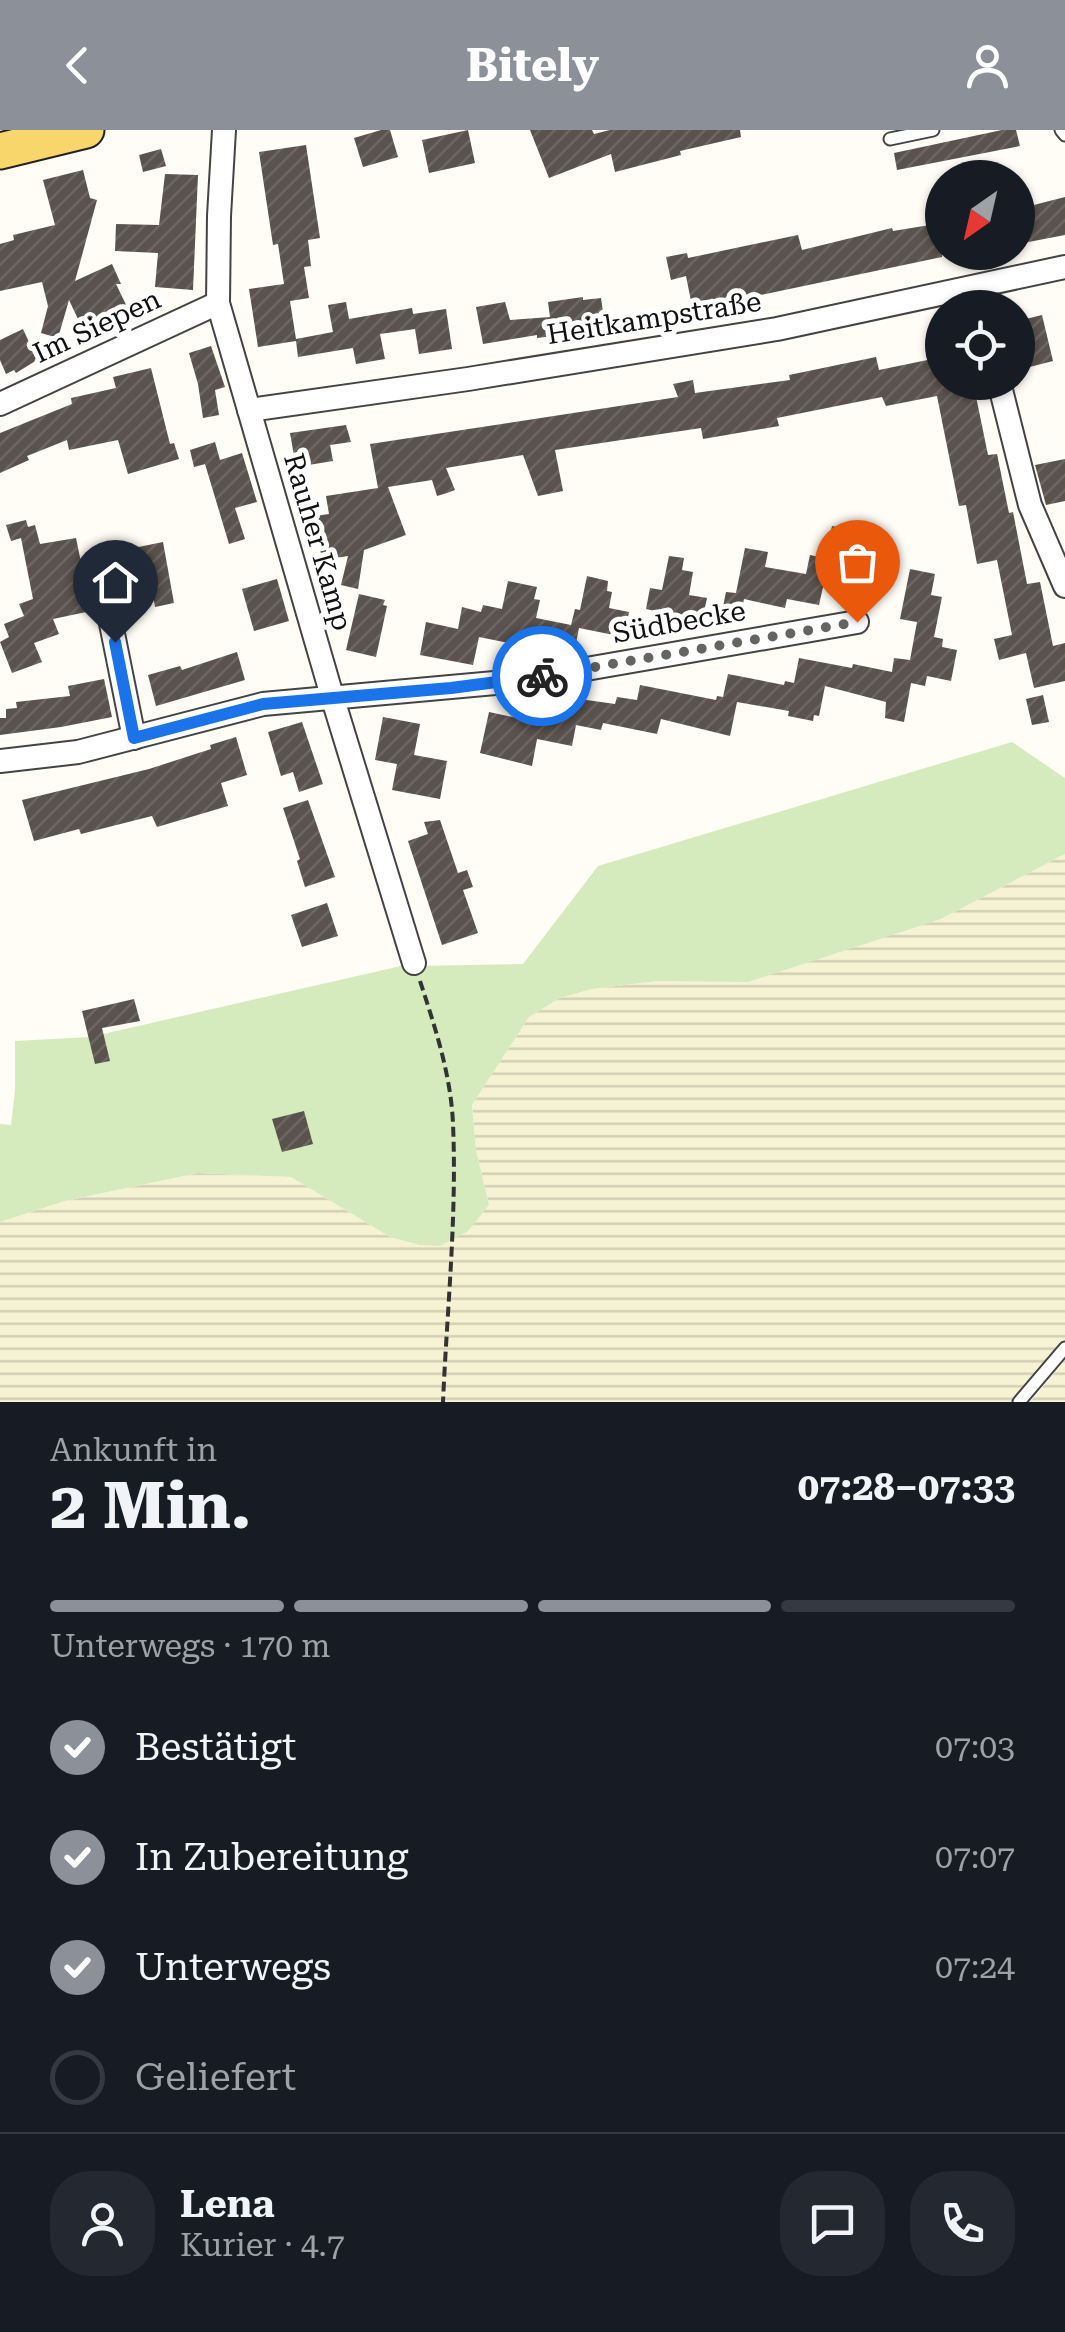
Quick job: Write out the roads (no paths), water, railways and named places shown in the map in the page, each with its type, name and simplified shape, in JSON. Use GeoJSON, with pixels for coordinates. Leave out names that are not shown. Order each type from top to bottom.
{"type":"FeatureCollection","features":[{"type":"Feature","properties":{"kind":"main road"},"geometry":{"type":"LineString","coordinates":[[0,151],[86,130]]}},
{"type":"Feature","properties":{"kind":"street","name":"Rauher Kamp"},"geometry":{"type":"LineString","coordinates":[[224,130],[218,302],[414,963]]}},
{"type":"Feature","properties":{"kind":"street","name":"Heitkampstraße"},"geometry":{"type":"LineString","coordinates":[[998,290],[1065,267]]}},
{"type":"Feature","properties":{"kind":"street","name":"Im Siepen"},"geometry":{"type":"LineString","coordinates":[[0,404],[218,302]]}},
{"type":"Feature","properties":{"kind":"street","name":"Heitkampstraße"},"geometry":{"type":"LineString","coordinates":[[249,410],[925,305]]}},
{"type":"Feature","properties":{"kind":"street"},"geometry":{"type":"LineString","coordinates":[[1004,400],[1030,505],[1065,586]]}},
{"type":"Feature","properties":{"kind":"street"},"geometry":{"type":"LineString","coordinates":[[102,578],[134,738]]}},
{"type":"Feature","properties":{"kind":"street","name":"Südbecke"},"geometry":{"type":"LineString","coordinates":[[0,761],[78,752],[263,704],[518,681],[857,622]]}},
{"type":"Feature","properties":{"kind":"lane"},"geometry":{"type":"LineString","coordinates":[[890,138],[934,130]]}},
{"type":"Feature","properties":{"kind":"lane"},"geometry":{"type":"LineString","coordinates":[[1018,1402],[1065,1348]]}}]}
